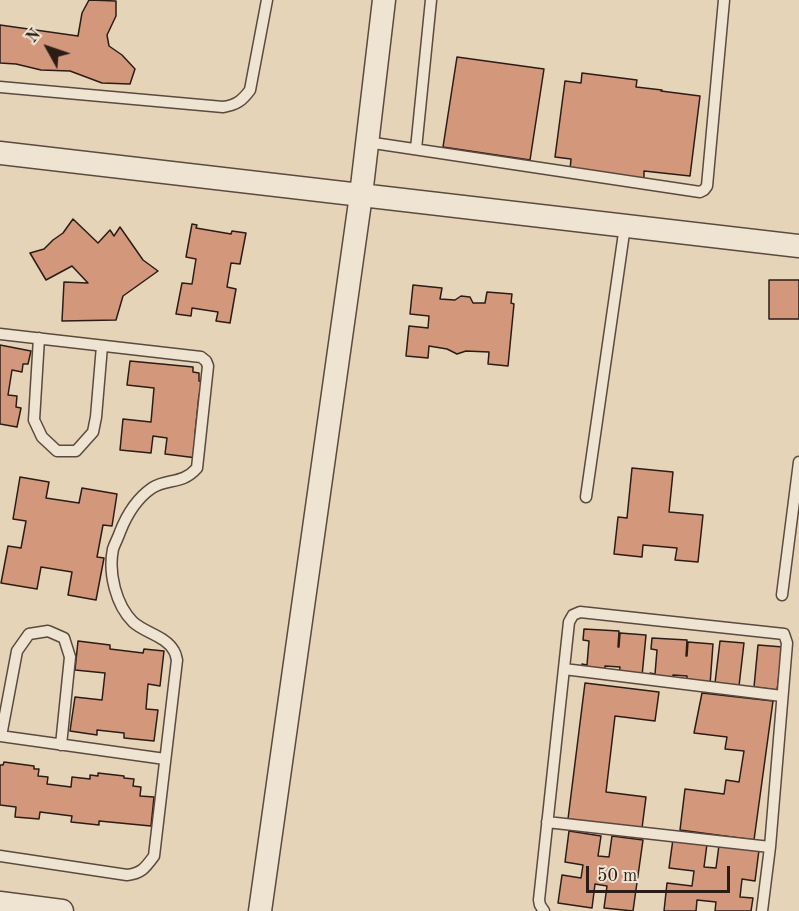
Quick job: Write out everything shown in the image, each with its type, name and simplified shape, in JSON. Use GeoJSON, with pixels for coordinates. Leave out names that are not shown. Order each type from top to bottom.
{"type":"FeatureCollection","features":[{"type":"Feature","properties":{"kind":"street"},"geometry":{"type":"LineString","coordinates":[[261,911],[361,195],[384,0]]}},
{"type":"Feature","properties":{"kind":"street"},"geometry":{"type":"LineString","coordinates":[[0,153],[799,246]]}},
{"type":"Feature","properties":{"kind":"street"},"geometry":{"type":"LineString","coordinates":[[0,903],[62,911]]}},
{"type":"Feature","properties":{"kind":"lane"},"geometry":{"type":"LineString","coordinates":[[0,87],[223,107],[233,105],[242,100],[250,90],[267,0]]}},
{"type":"Feature","properties":{"kind":"lane"},"geometry":{"type":"LineString","coordinates":[[416,149],[431,0]]}},
{"type":"Feature","properties":{"kind":"lane"},"geometry":{"type":"LineString","coordinates":[[367,142],[700,192],[707,186],[724,0]]}},
{"type":"Feature","properties":{"kind":"lane"},"geometry":{"type":"LineString","coordinates":[[586,497],[625,226]]}},
{"type":"Feature","properties":{"kind":"lane"},"geometry":{"type":"LineString","coordinates":[[0,334],[201,357],[208,366],[197,468],[183,479],[155,487],[140,498],[127,515],[113,549],[114,589],[127,614],[135,624],[167,643],[174,651],[177,660],[154,856],[138,874],[127,875],[0,856]]}},
{"type":"Feature","properties":{"kind":"lane"},"geometry":{"type":"LineString","coordinates":[[39,338],[34,420],[42,437],[57,451],[76,451],[93,432],[102,346]]}},
{"type":"Feature","properties":{"kind":"lane"},"geometry":{"type":"LineString","coordinates":[[782,595],[799,462]]}},
{"type":"Feature","properties":{"kind":"lane"},"geometry":{"type":"LineString","coordinates":[[544,911],[539,900],[569,622],[573,615],[580,612],[783,634],[787,643],[770,847],[762,911]]}},
{"type":"Feature","properties":{"kind":"lane"},"geometry":{"type":"LineString","coordinates":[[61,745],[70,657],[64,638],[48,631],[29,634],[17,651],[0,736],[61,745],[165,759]]}},
{"type":"Feature","properties":{"kind":"lane"},"geometry":{"type":"LineString","coordinates":[[564,669],[782,696]]}},
{"type":"Feature","properties":{"kind":"lane"},"geometry":{"type":"LineString","coordinates":[[547,822],[770,847]]}},
{"type":"Feature","properties":{"kind":"building"},"geometry":{"type":"Polygon","coordinates":[[[89,0],[116,1],[116,16],[107,35],[109,46],[122,55],[135,69],[130,84],[102,83],[70,71],[41,70],[0,63],[0,25],[78,36],[82,13],[89,0]]]}},
{"type":"Feature","properties":{"kind":"building"},"geometry":{"type":"Polygon","coordinates":[[[457,57],[544,69],[530,160],[443,147],[457,57]]]}},
{"type":"Feature","properties":{"kind":"building"},"geometry":{"type":"Polygon","coordinates":[[[582,73],[637,80],[636,87],[700,96],[690,176],[644,171],[644,179],[570,170],[571,159],[555,157],[565,81],[581,83],[582,73]]]}},
{"type":"Feature","properties":{"kind":"building"},"geometry":{"type":"Polygon","coordinates":[[[73,219],[98,243],[110,230],[114,236],[120,227],[143,260],[158,271],[123,296],[116,320],[62,321],[64,282],[88,283],[72,266],[46,280],[30,253],[44,249],[63,233],[73,219]]]}},
{"type":"Feature","properties":{"kind":"building"},"geometry":{"type":"Polygon","coordinates":[[[192,224],[197,225],[196,228],[231,234],[232,231],[246,233],[240,264],[231,263],[227,287],[236,289],[230,323],[216,321],[218,312],[192,308],[191,316],[176,314],[182,283],[192,284],[196,259],[186,257],[192,224]]]}},
{"type":"Feature","properties":{"kind":"building"},"geometry":{"type":"Polygon","coordinates":[[[769,280],[799,280],[799,319],[769,319],[769,280]]]}},
{"type":"Feature","properties":{"kind":"building"},"geometry":{"type":"Polygon","coordinates":[[[413,285],[442,288],[440,299],[455,300],[461,296],[470,297],[473,303],[485,303],[487,292],[512,294],[511,303],[514,304],[508,366],[488,364],[489,352],[466,351],[457,354],[447,349],[429,346],[428,358],[406,356],[409,326],[428,328],[429,316],[410,314],[413,285]]]}},
{"type":"Feature","properties":{"kind":"building"},"geometry":{"type":"Polygon","coordinates":[[[0,345],[31,351],[28,364],[23,364],[22,372],[12,370],[8,395],[17,396],[16,407],[21,408],[17,427],[0,424],[0,345]]]}},
{"type":"Feature","properties":{"kind":"building"},"geometry":{"type":"Polygon","coordinates":[[[130,361],[193,367],[193,372],[199,373],[199,381],[205,382],[204,395],[199,395],[195,434],[200,435],[197,458],[165,454],[167,438],[153,436],[151,453],[120,450],[123,419],[151,422],[154,388],[127,385],[130,361]]]}},
{"type":"Feature","properties":{"kind":"building"},"geometry":{"type":"Polygon","coordinates":[[[632,468],[673,472],[669,512],[703,515],[698,562],[675,560],[677,548],[643,545],[642,557],[614,554],[618,517],[627,518],[632,468]]]}},
{"type":"Feature","properties":{"kind":"building"},"geometry":{"type":"Polygon","coordinates":[[[20,477],[49,482],[46,498],[79,503],[82,488],[117,494],[112,526],[103,525],[97,557],[104,558],[96,600],[68,595],[72,572],[41,567],[37,589],[1,583],[8,546],[21,548],[26,521],[13,519],[20,477]]]}},
{"type":"Feature","properties":{"kind":"building"},"geometry":{"type":"Polygon","coordinates":[[[584,629],[619,631],[618,647],[620,633],[646,635],[642,676],[619,674],[620,667],[605,666],[605,671],[582,669],[582,664],[587,665],[589,641],[583,640],[584,629]]]}},
{"type":"Feature","properties":{"kind":"building"},"geometry":{"type":"Polygon","coordinates":[[[652,638],[687,640],[686,656],[688,642],[713,644],[710,685],[687,681],[687,676],[673,675],[673,680],[649,678],[650,673],[655,674],[657,650],[651,649],[652,638]]]}},
{"type":"Feature","properties":{"kind":"building"},"geometry":{"type":"Polygon","coordinates":[[[78,641],[110,645],[110,649],[143,653],[144,649],[164,651],[160,686],[148,684],[146,709],[158,710],[154,741],[124,738],[124,733],[97,730],[97,735],[70,731],[75,697],[102,700],[105,673],[75,670],[78,641]]]}},
{"type":"Feature","properties":{"kind":"building"},"geometry":{"type":"Polygon","coordinates":[[[720,641],[744,643],[739,686],[715,683],[720,641]]]}},
{"type":"Feature","properties":{"kind":"building"},"geometry":{"type":"Polygon","coordinates":[[[758,645],[783,647],[777,690],[754,687],[758,645]]]}},
{"type":"Feature","properties":{"kind":"building"},"geometry":{"type":"Polygon","coordinates":[[[585,683],[659,692],[655,721],[615,716],[606,792],[646,797],[642,828],[568,819],[585,683]]]}},
{"type":"Feature","properties":{"kind":"building"},"geometry":{"type":"Polygon","coordinates":[[[702,693],[773,701],[754,840],[680,830],[685,789],[724,794],[726,780],[739,782],[744,751],[725,749],[727,737],[694,733],[702,693]]]}},
{"type":"Feature","properties":{"kind":"building"},"geometry":{"type":"Polygon","coordinates":[[[4,762],[34,766],[34,769],[39,769],[38,776],[48,777],[47,784],[71,787],[72,777],[90,779],[90,775],[98,776],[98,773],[134,779],[133,786],[141,787],[140,796],[154,797],[151,826],[99,821],[99,825],[71,822],[72,816],[40,812],[39,819],[15,817],[16,807],[0,805],[0,765],[4,762]]]}},
{"type":"Feature","properties":{"kind":"building"},"geometry":{"type":"Polygon","coordinates":[[[569,831],[601,836],[598,856],[609,857],[612,836],[643,840],[633,911],[604,908],[607,886],[595,884],[592,908],[558,903],[562,875],[581,878],[583,865],[565,862],[569,831]]]}},
{"type":"Feature","properties":{"kind":"building"},"geometry":{"type":"Polygon","coordinates":[[[673,839],[707,844],[704,867],[716,868],[719,845],[759,850],[755,881],[742,879],[740,897],[753,898],[751,911],[715,911],[716,902],[697,900],[696,911],[664,911],[667,883],[692,886],[694,871],[669,868],[673,839]]]}}]}
